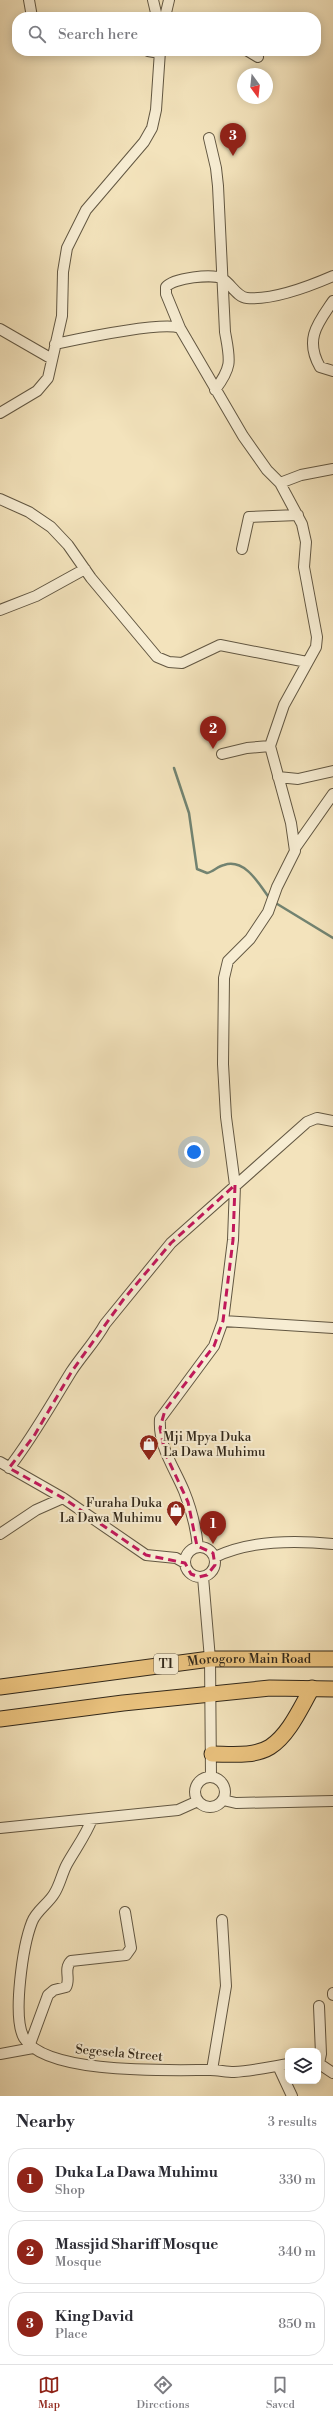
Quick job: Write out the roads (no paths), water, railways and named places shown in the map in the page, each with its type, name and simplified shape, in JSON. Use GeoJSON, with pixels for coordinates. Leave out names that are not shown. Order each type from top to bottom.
{"type":"FeatureCollection","features":[{"type":"Feature","properties":{"kind":"highway","name":"Morogoro Main Road"},"geometry":{"type":"LineString","coordinates":[[0,1687],[210,1659],[333,1659]]}},
{"type":"Feature","properties":{"kind":"highway"},"geometry":{"type":"LineString","coordinates":[[0,1719],[270,1688],[333,1688]]}},
{"type":"Feature","properties":{"kind":"highway"},"geometry":{"type":"LineString","coordinates":[[212,1754],[249,1753],[270,1747],[287,1730],[312,1688]]}},
{"type":"Feature","properties":{"kind":"street"},"geometry":{"type":"LineString","coordinates":[[29,0],[31,12]]}},
{"type":"Feature","properties":{"kind":"street"},"geometry":{"type":"LineString","coordinates":[[153,0],[156,12]]}},
{"type":"Feature","properties":{"kind":"street"},"geometry":{"type":"LineString","coordinates":[[166,12],[168,0]]}},
{"type":"Feature","properties":{"kind":"street"},"geometry":{"type":"LineString","coordinates":[[0,413],[30,396],[45,385],[62,316],[63,272],[67,248],[86,210],[144,142],[152,128],[156,110],[160,56]]}},
{"type":"Feature","properties":{"kind":"street"},"geometry":{"type":"LineString","coordinates":[[209,138],[216,168],[225,332],[230,364],[227,373],[215,390]]}},
{"type":"Feature","properties":{"kind":"street"},"geometry":{"type":"LineString","coordinates":[[211,277],[222,264]]}},
{"type":"Feature","properties":{"kind":"street"},"geometry":{"type":"LineString","coordinates":[[295,848],[291,823],[270,746],[284,705],[316,647],[317,637],[304,567],[305,532],[298,515],[280,483],[267,470],[215,390],[180,328],[166,294],[166,287],[177,281],[211,277],[222,279],[240,296],[250,298],[283,293],[333,276]]}},
{"type":"Feature","properties":{"kind":"street"},"geometry":{"type":"LineString","coordinates":[[333,301],[315,327],[313,342],[320,367],[333,371]]}},
{"type":"Feature","properties":{"kind":"street"},"geometry":{"type":"LineString","coordinates":[[55,344],[143,329],[172,326],[180,328]]}},
{"type":"Feature","properties":{"kind":"street"},"geometry":{"type":"LineString","coordinates":[[0,329],[52,359]]}},
{"type":"Feature","properties":{"kind":"street"},"geometry":{"type":"LineString","coordinates":[[280,483],[301,475],[333,469]]}},
{"type":"Feature","properties":{"kind":"street"},"geometry":{"type":"LineString","coordinates":[[0,499],[42,520],[68,545],[85,569],[158,658],[169,662],[182,663],[220,645],[307,662]]}},
{"type":"Feature","properties":{"kind":"street"},"geometry":{"type":"LineString","coordinates":[[242,548],[249,517],[298,515]]}},
{"type":"Feature","properties":{"kind":"street"},"geometry":{"type":"LineString","coordinates":[[0,610],[36,596],[85,569]]}},
{"type":"Feature","properties":{"kind":"street"},"geometry":{"type":"LineString","coordinates":[[222,754],[247,748],[270,746]]}},
{"type":"Feature","properties":{"kind":"street"},"geometry":{"type":"LineString","coordinates":[[278,777],[298,779],[333,771]]}},
{"type":"Feature","properties":{"kind":"street"},"geometry":{"type":"LineString","coordinates":[[198,1547],[188,1502],[166,1453],[160,1428],[160,1419],[214,1346],[223,1321],[233,1240],[235,1184],[226,1117],[223,1064],[224,978],[226,966],[264,918],[295,848],[333,794]]}},
{"type":"Feature","properties":{"kind":"street"},"geometry":{"type":"LineString","coordinates":[[9,1468],[34,1436],[72,1371],[97,1340],[123,1300],[172,1243],[235,1184],[307,1122],[317,1118],[333,1121]]}},
{"type":"Feature","properties":{"kind":"street"},"geometry":{"type":"LineString","coordinates":[[223,1321],[333,1328]]}},
{"type":"Feature","properties":{"kind":"street"},"geometry":{"type":"LineString","coordinates":[[0,1462],[63,1498],[146,1554],[176,1558],[185,1563],[191,1574],[203,1576],[213,1569],[215,1557],[210,1550],[198,1547]]}},
{"type":"Feature","properties":{"kind":"street"},"geometry":{"type":"LineString","coordinates":[[0,1534],[36,1510],[63,1498]]}},
{"type":"Feature","properties":{"kind":"street"},"geometry":{"type":"LineString","coordinates":[[215,1557],[232,1549],[274,1543],[333,1544]]}},
{"type":"Feature","properties":{"kind":"street"},"geometry":{"type":"LineString","coordinates":[[185,1563],[187,1555],[198,1547]]}},
{"type":"Feature","properties":{"kind":"street"},"geometry":{"type":"LineString","coordinates":[[203,1576],[210,1659],[211,1777]]}},
{"type":"Feature","properties":{"kind":"street"},"geometry":{"type":"LineString","coordinates":[[211,1777],[222,1783],[225,1791],[223,1800],[217,1805],[208,1807],[198,1801],[195,1793],[197,1785],[203,1779],[211,1777]]}},
{"type":"Feature","properties":{"kind":"street"},"geometry":{"type":"LineString","coordinates":[[223,1800],[236,1803],[333,1801]]}},
{"type":"Feature","properties":{"kind":"street"},"geometry":{"type":"LineString","coordinates":[[0,1828],[178,1810],[198,1801]]}},
{"type":"Feature","properties":{"kind":"street"},"geometry":{"type":"LineString","coordinates":[[31,2046],[24,2038],[19,2011],[24,1951],[32,1921],[54,1895],[68,1863],[87,1832],[92,1819]]}},
{"type":"Feature","properties":{"kind":"street"},"geometry":{"type":"LineString","coordinates":[[31,2046],[48,1995],[54,1990],[66,1987],[68,1983],[67,1968],[71,1962],[126,1955],[130,1952],[131,1948],[125,1912]]}},
{"type":"Feature","properties":{"kind":"street"},"geometry":{"type":"LineString","coordinates":[[212,2070],[226,1986],[222,1920]]}},
{"type":"Feature","properties":{"kind":"street"},"geometry":{"type":"LineString","coordinates":[[319,2006],[321,2048]]}},
{"type":"Feature","properties":{"kind":"street"},"geometry":{"type":"LineString","coordinates":[[0,2054],[31,2046]]}},
{"type":"Feature","properties":{"kind":"street","name":"Segesela Street"},"geometry":{"type":"LineString","coordinates":[[31,2046],[60,2060],[79,2064],[148,2070],[212,2070],[232,2072],[283,2065]]}},
{"type":"Feature","properties":{"kind":"street"},"geometry":{"type":"LineString","coordinates":[[321,2064],[333,2073]]}},
{"type":"Feature","properties":{"kind":"street"},"geometry":{"type":"LineString","coordinates":[[283,2065],[292,2096]]}},
{"type":"Feature","properties":{"kind":"waterway"},"geometry":{"type":"LineString","coordinates":[[174,768],[189,813],[197,869],[207,873],[224,865],[238,865],[251,874],[270,899]]}},
{"type":"Feature","properties":{"kind":"waterway"},"geometry":{"type":"LineString","coordinates":[[274,902],[333,938]]}},
{"type":"Feature","properties":{"kind":"place","name":"King David"},"geometry":{"type":"Point","coordinates":[233,156]}},
{"type":"Feature","properties":{"kind":"place","name":"Massjid Shariff Mosque"},"geometry":{"type":"Point","coordinates":[213,749]}},
{"type":"Feature","properties":{"kind":"place","name":"Mji Mpya Duka La Dawa Muhimu"},"geometry":{"type":"Point","coordinates":[149,1461]}},
{"type":"Feature","properties":{"kind":"place","name":"Furaha Duka La Dawa Muhimu"},"geometry":{"type":"Point","coordinates":[176,1527]}},
{"type":"Feature","properties":{"kind":"place","name":"Duka La Dawa Muhimu"},"geometry":{"type":"Point","coordinates":[213,1544]}}]}
